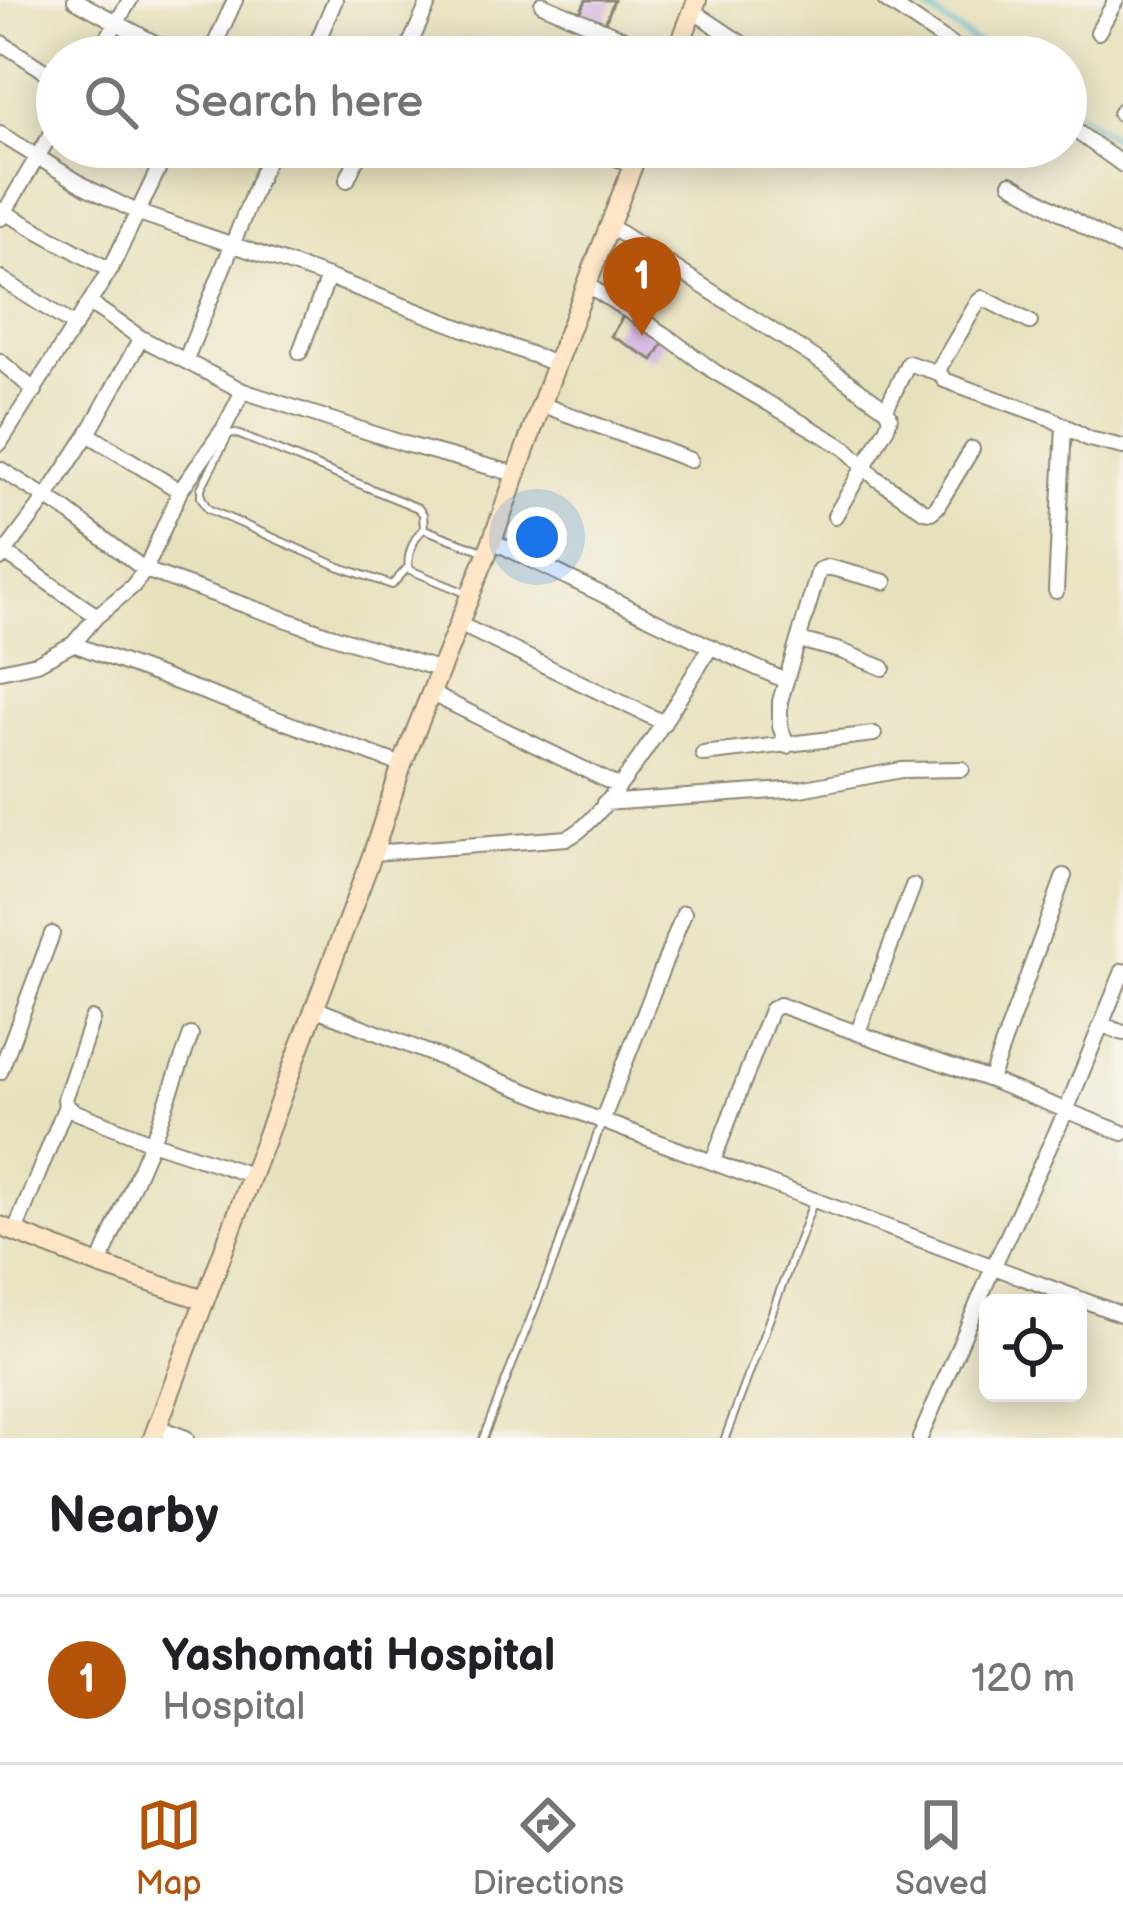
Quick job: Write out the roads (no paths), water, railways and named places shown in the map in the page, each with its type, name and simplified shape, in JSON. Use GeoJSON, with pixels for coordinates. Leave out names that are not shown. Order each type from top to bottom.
{"type":"FeatureCollection","features":[{"type":"Feature","properties":{"kind":"main road"},"geometry":{"type":"LineString","coordinates":[[681,36],[695,6]]}},
{"type":"Feature","properties":{"kind":"main road"},"geometry":{"type":"LineString","coordinates":[[155,1432],[373,854],[402,765],[633,168]]}},
{"type":"Feature","properties":{"kind":"main road"},"geometry":{"type":"LineString","coordinates":[[7,1229],[204,1300]]}},
{"type":"Feature","properties":{"kind":"street"},"geometry":{"type":"LineString","coordinates":[[75,0],[139,36]]}},
{"type":"Feature","properties":{"kind":"street"},"geometry":{"type":"LineString","coordinates":[[108,36],[130,0]]}},
{"type":"Feature","properties":{"kind":"street"},"geometry":{"type":"LineString","coordinates":[[219,36],[235,0]]}},
{"type":"Feature","properties":{"kind":"street"},"geometry":{"type":"LineString","coordinates":[[319,36],[335,0]]}},
{"type":"Feature","properties":{"kind":"street"},"geometry":{"type":"LineString","coordinates":[[414,36],[430,0]]}},
{"type":"Feature","properties":{"kind":"street"},"geometry":{"type":"LineString","coordinates":[[885,0],[939,36]]}},
{"type":"Feature","properties":{"kind":"street"},"geometry":{"type":"LineString","coordinates":[[1098,32],[1116,0]]}},
{"type":"Feature","properties":{"kind":"street"},"geometry":{"type":"LineString","coordinates":[[542,4],[620,36]]}},
{"type":"Feature","properties":{"kind":"street"},"geometry":{"type":"LineString","coordinates":[[695,6],[734,36]]}},
{"type":"Feature","properties":{"kind":"street"},"geometry":{"type":"LineString","coordinates":[[0,42],[36,65]]}},
{"type":"Feature","properties":{"kind":"street"},"geometry":{"type":"LineString","coordinates":[[0,134],[36,156]]}},
{"type":"Feature","properties":{"kind":"street"},"geometry":{"type":"LineString","coordinates":[[1087,139],[1123,165]]}},
{"type":"Feature","properties":{"kind":"street"},"geometry":{"type":"LineString","coordinates":[[36,160],[1,214],[110,270]]}},
{"type":"Feature","properties":{"kind":"street"},"geometry":{"type":"LineString","coordinates":[[56,168],[139,213],[328,277],[556,364]]}},
{"type":"Feature","properties":{"kind":"street"},"geometry":{"type":"LineString","coordinates":[[0,442],[91,304],[159,168]]}},
{"type":"Feature","properties":{"kind":"street"},"geometry":{"type":"LineString","coordinates":[[186,359],[263,168]]}},
{"type":"Feature","properties":{"kind":"street"},"geometry":{"type":"LineString","coordinates":[[347,180],[352,168]]}},
{"type":"Feature","properties":{"kind":"street"},"geometry":{"type":"LineString","coordinates":[[1011,183],[1123,249]]}},
{"type":"Feature","properties":{"kind":"street"},"geometry":{"type":"LineString","coordinates":[[611,226],[818,360],[890,413],[835,517]]}},
{"type":"Feature","properties":{"kind":"street"},"geometry":{"type":"LineString","coordinates":[[301,352],[328,277]]}},
{"type":"Feature","properties":{"kind":"street"},"geometry":{"type":"LineString","coordinates":[[0,278],[75,326]]}},
{"type":"Feature","properties":{"kind":"street"},"geometry":{"type":"LineString","coordinates":[[588,285],[716,372],[845,448],[876,478],[924,511],[931,512],[943,499],[972,449]]}},
{"type":"Feature","properties":{"kind":"street"},"geometry":{"type":"LineString","coordinates":[[939,373],[983,298],[1030,322]]}},
{"type":"Feature","properties":{"kind":"street"},"geometry":{"type":"LineString","coordinates":[[91,304],[141,338],[243,391],[516,475]]}},
{"type":"Feature","properties":{"kind":"street"},"geometry":{"type":"LineString","coordinates":[[97,616],[3,556],[88,434],[141,338]]}},
{"type":"Feature","properties":{"kind":"street"},"geometry":{"type":"LineString","coordinates":[[0,361],[35,391]]}},
{"type":"Feature","properties":{"kind":"street"},"geometry":{"type":"LineString","coordinates":[[886,409],[908,363],[1064,425],[1089,440],[1123,447]]}},
{"type":"Feature","properties":{"kind":"street"},"geometry":{"type":"LineString","coordinates":[[0,671],[37,662],[73,644],[133,586],[146,570],[181,491],[243,391]]}},
{"type":"Feature","properties":{"kind":"street"},"geometry":{"type":"LineString","coordinates":[[543,405],[690,460]]}},
{"type":"Feature","properties":{"kind":"street"},"geometry":{"type":"LineString","coordinates":[[1056,591],[1064,425]]}},
{"type":"Feature","properties":{"kind":"street"},"geometry":{"type":"LineString","coordinates":[[88,434],[181,491]]}},
{"type":"Feature","properties":{"kind":"street"},"geometry":{"type":"LineString","coordinates":[[0,469],[63,508],[146,570],[441,670]]}},
{"type":"Feature","properties":{"kind":"street"},"geometry":{"type":"LineString","coordinates":[[489,547],[784,680]]}},
{"type":"Feature","properties":{"kind":"street"},"geometry":{"type":"LineString","coordinates":[[787,746],[779,714],[784,680],[817,574],[828,567],[885,582]]}},
{"type":"Feature","properties":{"kind":"street"},"geometry":{"type":"LineString","coordinates":[[459,624],[664,723]]}},
{"type":"Feature","properties":{"kind":"street"},"geometry":{"type":"LineString","coordinates":[[800,640],[883,668]]}},
{"type":"Feature","properties":{"kind":"street"},"geometry":{"type":"LineString","coordinates":[[73,644],[402,765]]}},
{"type":"Feature","properties":{"kind":"street"},"geometry":{"type":"LineString","coordinates":[[373,854],[567,838],[581,832],[664,723],[710,648]]}},
{"type":"Feature","properties":{"kind":"street"},"geometry":{"type":"LineString","coordinates":[[432,694],[618,786]]}},
{"type":"Feature","properties":{"kind":"street"},"geometry":{"type":"LineString","coordinates":[[703,754],[874,734]]}},
{"type":"Feature","properties":{"kind":"street"},"geometry":{"type":"LineString","coordinates":[[604,803],[800,789],[901,770],[962,769]]}},
{"type":"Feature","properties":{"kind":"street"},"geometry":{"type":"LineString","coordinates":[[990,1081],[1064,877]]}},
{"type":"Feature","properties":{"kind":"street"},"geometry":{"type":"LineString","coordinates":[[858,1031],[913,886]]}},
{"type":"Feature","properties":{"kind":"street"},"geometry":{"type":"LineString","coordinates":[[602,1121],[684,913]]}},
{"type":"Feature","properties":{"kind":"street"},"geometry":{"type":"LineString","coordinates":[[0,1072],[52,934]]}},
{"type":"Feature","properties":{"kind":"street"},"geometry":{"type":"LineString","coordinates":[[920,1438],[1123,971]]}},
{"type":"Feature","properties":{"kind":"street"},"geometry":{"type":"LineString","coordinates":[[713,1162],[773,1007],[782,1005],[1123,1133]]}},
{"type":"Feature","properties":{"kind":"street"},"geometry":{"type":"LineString","coordinates":[[314,1008],[1123,1315]]}},
{"type":"Feature","properties":{"kind":"street"},"geometry":{"type":"LineString","coordinates":[[7,1229],[66,1106],[92,1019]]}},
{"type":"Feature","properties":{"kind":"street"},"geometry":{"type":"LineString","coordinates":[[0,1025],[16,1031]]}},
{"type":"Feature","properties":{"kind":"street"},"geometry":{"type":"LineString","coordinates":[[1102,1025],[1123,1033]]}},
{"type":"Feature","properties":{"kind":"street"},"geometry":{"type":"LineString","coordinates":[[99,1265],[191,1035]]}},
{"type":"Feature","properties":{"kind":"street"},"geometry":{"type":"LineString","coordinates":[[66,1106],[151,1142],[251,1174]]}},
{"type":"Feature","properties":{"kind":"street"},"geometry":{"type":"LineString","coordinates":[[155,1432],[186,1438]]}},
{"type":"Feature","properties":{"kind":"lane"},"geometry":{"type":"LineString","coordinates":[[424,529],[418,508],[235,433],[229,434],[201,488],[208,509],[392,585],[408,567],[418,533],[424,529],[489,547]]}},
{"type":"Feature","properties":{"kind":"lane"},"geometry":{"type":"LineString","coordinates":[[408,567],[470,595]]}},
{"type":"Feature","properties":{"kind":"lane"},"geometry":{"type":"LineString","coordinates":[[483,1438],[554,1260],[602,1121]]}},
{"type":"Feature","properties":{"kind":"lane"},"geometry":{"type":"LineString","coordinates":[[725,1438],[814,1200]]}},
{"type":"Feature","properties":{"kind":"waterway"},"geometry":{"type":"LineString","coordinates":[[914,0],[966,36]]}},
{"type":"Feature","properties":{"kind":"waterway"},"geometry":{"type":"LineString","coordinates":[[1087,119],[1123,144]]}},
{"type":"Feature","properties":{"kind":"place","name":"Yashomati Hospital"},"geometry":{"type":"Point","coordinates":[642,336]}}]}
